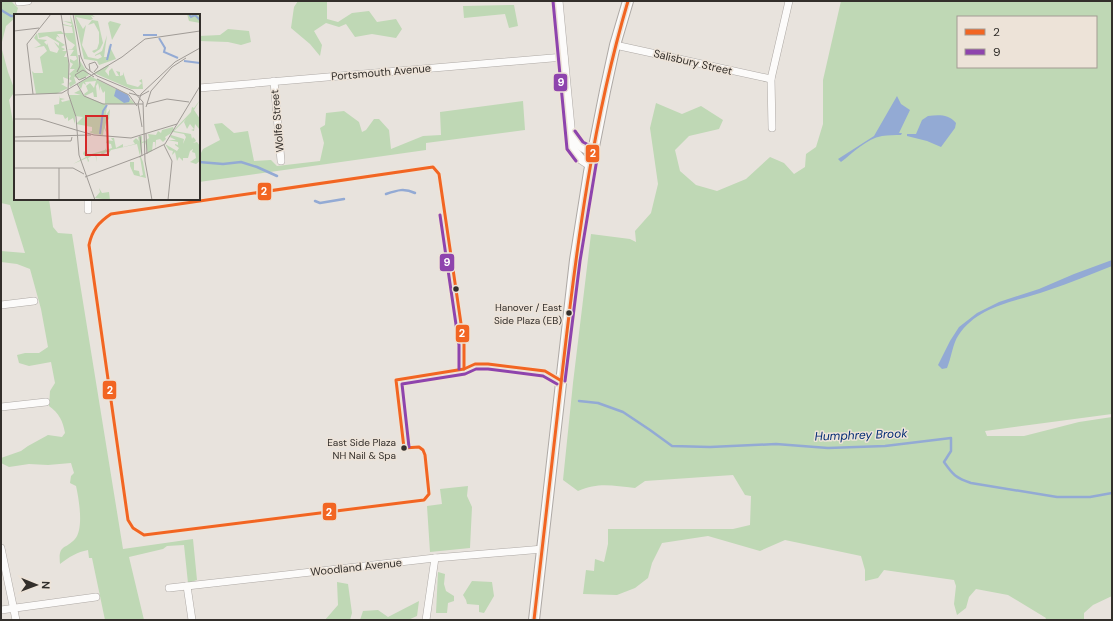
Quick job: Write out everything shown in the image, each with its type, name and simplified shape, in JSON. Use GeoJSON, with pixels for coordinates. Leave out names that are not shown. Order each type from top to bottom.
{"type":"FeatureCollection","features":[{"type":"Feature","properties":{"kind":"main road"},"geometry":{"type":"LineString","coordinates":[[534,620],[570,290],[590,165],[615,45],[628,1]]}},
{"type":"Feature","properties":{"kind":"street"},"geometry":{"type":"LineString","coordinates":[[19,2],[28,1]]}},
{"type":"Feature","properties":{"kind":"street"},"geometry":{"type":"LineString","coordinates":[[558,1],[572,148],[581,159],[590,165]]}},
{"type":"Feature","properties":{"kind":"street"},"geometry":{"type":"LineString","coordinates":[[772,128],[770,79],[789,1]]}},
{"type":"Feature","properties":{"kind":"street","name":"Salisbury Street"},"geometry":{"type":"LineString","coordinates":[[615,45],[770,79]]}},
{"type":"Feature","properties":{"kind":"street","name":"Portsmouth Avenue"},"geometry":{"type":"LineString","coordinates":[[200,88],[564,57]]}},
{"type":"Feature","properties":{"kind":"street","name":"Wolfe Street"},"geometry":{"type":"LineString","coordinates":[[274,82],[281,162]]}},
{"type":"Feature","properties":{"kind":"street"},"geometry":{"type":"LineString","coordinates":[[571,134],[581,147],[593,153]]}},
{"type":"Feature","properties":{"kind":"street"},"geometry":{"type":"LineString","coordinates":[[88,200],[88,210]]}},
{"type":"Feature","properties":{"kind":"street"},"geometry":{"type":"LineString","coordinates":[[1,305],[34,300]]}},
{"type":"Feature","properties":{"kind":"street"},"geometry":{"type":"LineString","coordinates":[[1,407],[46,402]]}},
{"type":"Feature","properties":{"kind":"street"},"geometry":{"type":"LineString","coordinates":[[1,548],[16,620]]}},
{"type":"Feature","properties":{"kind":"street","name":"Woodland Avenue"},"geometry":{"type":"LineString","coordinates":[[169,588],[435,558],[542,549]]}},
{"type":"Feature","properties":{"kind":"street"},"geometry":{"type":"LineString","coordinates":[[426,620],[435,558]]}},
{"type":"Feature","properties":{"kind":"street"},"geometry":{"type":"LineString","coordinates":[[187,586],[192,620]]}},
{"type":"Feature","properties":{"kind":"street"},"geometry":{"type":"LineString","coordinates":[[1,610],[96,597]]}},
{"type":"Feature","properties":{"kind":"green space"},"geometry":{"type":"Polygon","coordinates":[[[1,1],[13,1],[12,2],[18,8],[16,14],[14,14],[14,19],[6,26],[1,46],[1,1]]]}},
{"type":"Feature","properties":{"kind":"green space"},"geometry":{"type":"Polygon","coordinates":[[[298,1],[327,1],[327,19],[338,22],[352,13],[369,11],[377,22],[396,19],[402,29],[396,38],[372,34],[355,37],[346,24],[339,27],[326,23],[314,31],[322,45],[320,56],[310,44],[291,28],[294,7],[298,1]]]}},
{"type":"Feature","properties":{"kind":"green space"},"geometry":{"type":"Polygon","coordinates":[[[841,1],[1112,1],[1112,414],[985,431],[987,436],[1024,436],[1079,422],[1112,417],[1112,596],[1093,605],[1084,613],[1084,620],[1045,620],[1046,618],[1008,595],[976,589],[969,597],[966,608],[957,615],[954,604],[956,586],[954,580],[884,570],[878,578],[865,581],[865,570],[861,556],[785,540],[760,551],[708,536],[662,543],[652,563],[648,578],[635,588],[617,595],[583,594],[586,570],[594,571],[595,559],[604,562],[608,544],[608,529],[733,529],[750,525],[751,496],[745,495],[733,475],[645,481],[635,488],[593,486],[578,491],[563,480],[591,234],[630,239],[636,242],[635,231],[651,213],[658,184],[650,128],[656,103],[682,114],[701,106],[723,120],[719,129],[689,136],[675,150],[680,171],[696,185],[717,191],[746,179],[770,157],[784,163],[794,174],[805,167],[806,154],[816,147],[823,124],[823,80],[841,1]]]}},
{"type":"Feature","properties":{"kind":"green space"},"geometry":{"type":"Polygon","coordinates":[[[514,5],[518,26],[509,28],[505,14],[464,18],[463,6],[514,5]]]}},
{"type":"Feature","properties":{"kind":"green space"},"geometry":{"type":"Polygon","coordinates":[[[228,29],[249,31],[251,42],[241,45],[228,42],[200,41],[200,36],[220,35],[228,29]]]}},
{"type":"Feature","properties":{"kind":"green space"},"geometry":{"type":"Polygon","coordinates":[[[1,46],[14,88],[14,92],[9,100],[14,128],[14,200],[49,200],[53,227],[58,233],[72,234],[123,549],[193,539],[197,580],[188,583],[184,545],[167,546],[163,549],[129,557],[144,620],[105,620],[92,558],[89,558],[88,550],[73,555],[60,564],[61,550],[75,539],[78,534],[80,521],[76,486],[70,483],[71,476],[74,473],[71,463],[48,465],[29,464],[9,467],[1,463],[1,458],[21,451],[48,435],[62,437],[65,433],[60,418],[49,406],[50,391],[55,383],[51,362],[29,366],[19,363],[17,355],[25,353],[39,353],[48,347],[41,309],[30,269],[17,264],[1,262],[1,251],[25,253],[10,205],[1,203],[1,46]]]}},
{"type":"Feature","properties":{"kind":"green space"},"geometry":{"type":"Polygon","coordinates":[[[523,101],[525,130],[426,143],[426,150],[200,182],[200,155],[203,149],[220,140],[214,124],[222,123],[234,133],[248,131],[254,161],[271,160],[277,166],[320,161],[324,143],[320,128],[325,125],[326,113],[344,111],[359,122],[362,132],[366,130],[374,119],[379,119],[389,130],[391,149],[423,136],[441,135],[440,112],[523,101]]]}},
{"type":"Feature","properties":{"kind":"green space"},"geometry":{"type":"Polygon","coordinates":[[[468,486],[467,496],[472,507],[470,548],[430,552],[427,506],[442,504],[440,489],[468,486]]]}},
{"type":"Feature","properties":{"kind":"green space"},"geometry":{"type":"Polygon","coordinates":[[[438,572],[445,574],[444,584],[446,591],[454,596],[454,601],[448,603],[447,613],[436,613],[438,572]]]}},
{"type":"Feature","properties":{"kind":"green space"},"geometry":{"type":"Polygon","coordinates":[[[472,581],[492,582],[494,596],[484,613],[479,612],[479,605],[467,604],[463,595],[472,581]]]}},
{"type":"Feature","properties":{"kind":"green space"},"geometry":{"type":"Polygon","coordinates":[[[337,582],[348,584],[352,613],[350,620],[325,620],[338,605],[337,582]]]}},
{"type":"Feature","properties":{"kind":"green space"},"geometry":{"type":"Polygon","coordinates":[[[419,601],[417,616],[408,620],[360,620],[363,611],[378,610],[388,617],[419,601]]]}},
{"type":"Feature","properties":{"kind":"water"},"geometry":{"type":"Polygon","coordinates":[[[897,96],[901,104],[910,110],[899,133],[902,133],[901,135],[882,136],[871,140],[841,162],[838,159],[874,136],[897,96]]]}},
{"type":"Feature","properties":{"kind":"water"},"geometry":{"type":"Polygon","coordinates":[[[940,115],[950,118],[956,123],[955,128],[941,147],[927,141],[907,136],[907,134],[916,134],[922,120],[928,116],[940,115]]]}},
{"type":"Feature","properties":{"kind":"water"},"geometry":{"type":"Polygon","coordinates":[[[1112,260],[1112,266],[1037,294],[1012,301],[977,317],[967,325],[958,336],[947,368],[942,369],[938,365],[959,327],[977,313],[999,302],[1039,289],[1112,260]]]}},
{"type":"Feature","properties":{"kind":"waterway","name":"Humphrey Brook"},"geometry":{"type":"LineString","coordinates":[[1,10],[11,16],[14,16]]}},
{"type":"Feature","properties":{"kind":"waterway","name":"Humphrey Brook"},"geometry":{"type":"LineString","coordinates":[[200,162],[223,164],[241,162],[277,176]]}},
{"type":"Feature","properties":{"kind":"waterway","name":"Humphrey Brook"},"geometry":{"type":"LineString","coordinates":[[386,194],[401,190],[408,190],[415,193]]}},
{"type":"Feature","properties":{"kind":"waterway","name":"Humphrey Brook"},"geometry":{"type":"LineString","coordinates":[[315,201],[320,203],[344,199]]}},
{"type":"Feature","properties":{"kind":"waterway","name":"Humphrey Brook"},"geometry":{"type":"LineString","coordinates":[[579,401],[598,403],[623,412],[672,446],[710,447],[776,444],[828,448],[885,446],[951,438],[951,451],[944,462],[955,476],[971,483],[1057,497],[1090,497],[1112,493]]}},
{"type":"Feature","properties":{"kind":"transit line","name":"9"},"geometry":{"type":"LineString","coordinates":[[553,1],[567,149],[576,161]]}},
{"type":"Feature","properties":{"kind":"transit line","name":"2"},"geometry":{"type":"LineString","coordinates":[[534,620],[580,228],[605,91],[628,1]]}},
{"type":"Feature","properties":{"kind":"transit line","name":"9"},"geometry":{"type":"LineString","coordinates":[[565,381],[580,261],[598,153],[596,149],[583,142],[575,131]]}},
{"type":"Feature","properties":{"kind":"transit line","name":"2"},"geometry":{"type":"LineString","coordinates":[[433,167],[439,174],[464,344],[464,369],[396,380],[404,448],[419,447],[423,450],[425,455],[429,494],[424,500],[144,535],[133,528],[128,520],[89,245],[92,235],[97,227],[111,214],[433,167]]}},
{"type":"Feature","properties":{"kind":"transit line","name":"9"},"geometry":{"type":"LineString","coordinates":[[440,215],[459,345],[459,369]]}},
{"type":"Feature","properties":{"kind":"transit line","name":"2"},"geometry":{"type":"LineString","coordinates":[[464,369],[475,364],[488,364],[545,371],[560,380]]}},
{"type":"Feature","properties":{"kind":"transit line","name":"9"},"geometry":{"type":"LineString","coordinates":[[409,447],[402,384],[465,374],[476,369],[488,369],[543,376],[557,384]]}},
{"type":"Feature","properties":{"kind":"place","name":"Hanover / East Side Plaza (EB)"},"geometry":{"type":"Point","coordinates":[569,313]}},
{"type":"Feature","properties":{"kind":"place","name":"East Side Plaza NH Nail & Spa"},"geometry":{"type":"Point","coordinates":[404,448]}}]}
